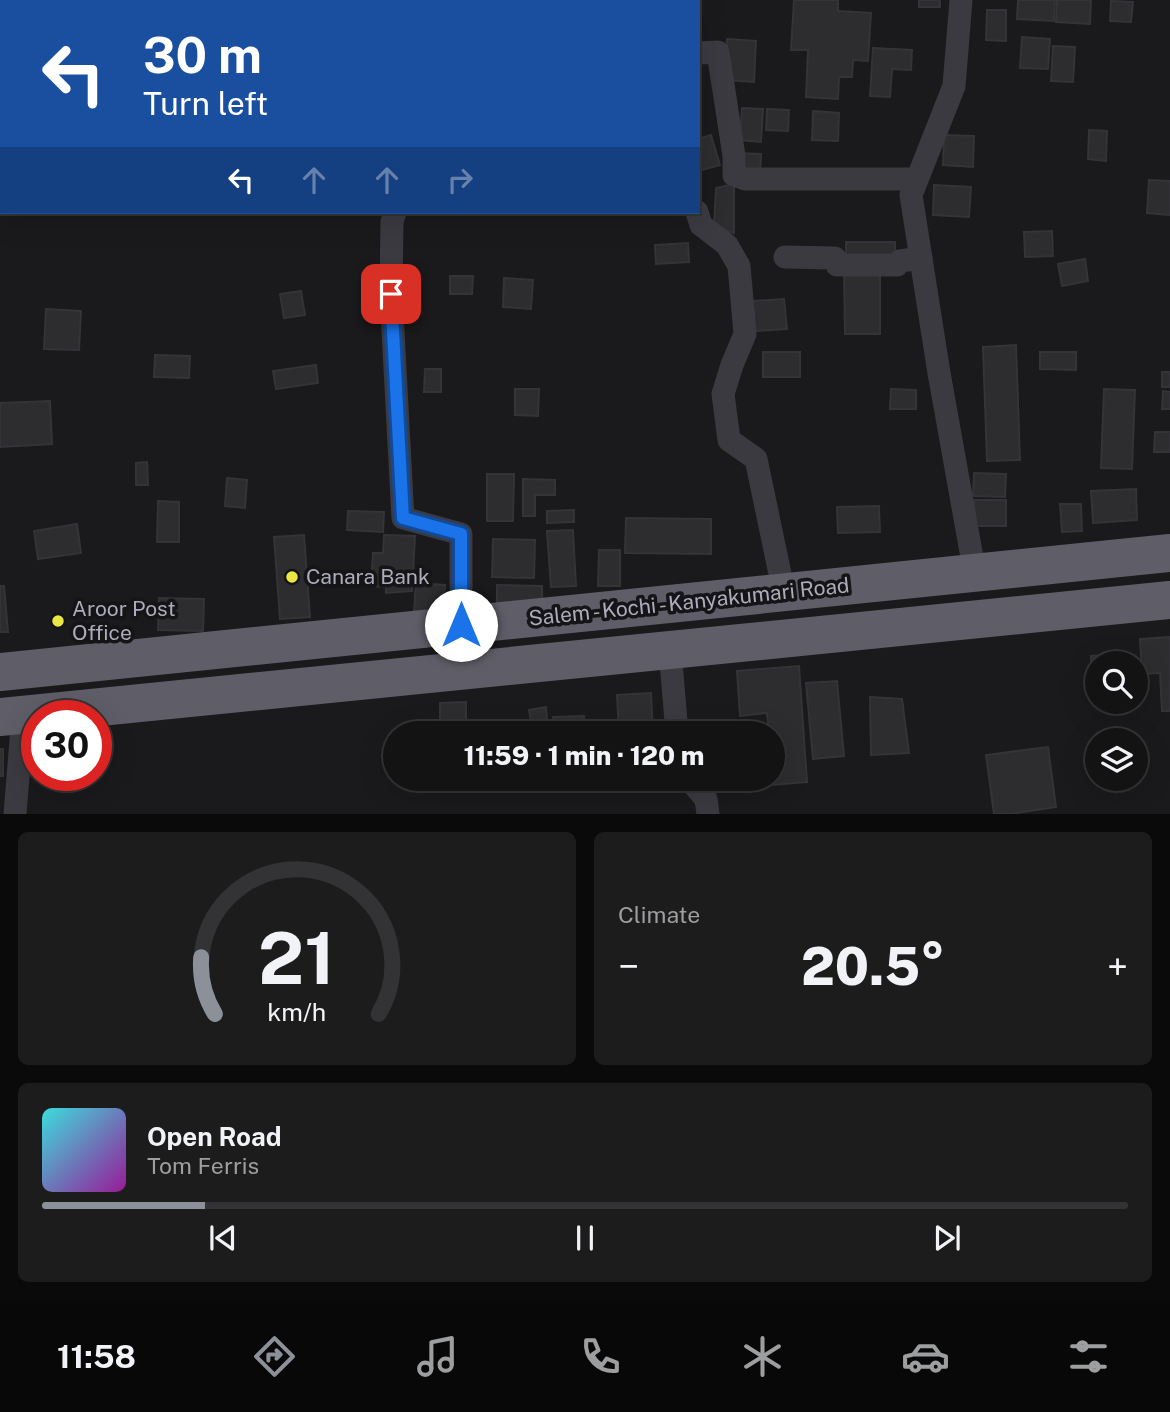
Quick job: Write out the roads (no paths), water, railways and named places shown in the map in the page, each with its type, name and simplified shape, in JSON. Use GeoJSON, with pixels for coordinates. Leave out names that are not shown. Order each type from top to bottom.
{"type":"FeatureCollection","features":[{"type":"Feature","properties":{"kind":"highway","name":"Salem - Kochi - Kanyakumari Road"},"geometry":{"type":"LineString","coordinates":[[0,672],[1170,554]]}},
{"type":"Feature","properties":{"kind":"highway"},"geometry":{"type":"LineString","coordinates":[[11,716],[1170,600]]}},
{"type":"Feature","properties":{"kind":"street"},"geometry":{"type":"LineString","coordinates":[[961,0],[954,86],[911,195],[941,386],[975,574]]}},
{"type":"Feature","properties":{"kind":"street"},"geometry":{"type":"LineString","coordinates":[[700,52],[718,52],[734,156],[734,175],[745,179],[917,179]]}},
{"type":"Feature","properties":{"kind":"street"},"geometry":{"type":"LineString","coordinates":[[394,214],[391,294],[403,518],[461,534],[461,625]]}},
{"type":"Feature","properties":{"kind":"street"},"geometry":{"type":"LineString","coordinates":[[698,214],[701,225],[727,245],[739,266],[745,334],[723,394],[724,405],[729,440],[756,459],[784,593]]}},
{"type":"Feature","properties":{"kind":"street"},"geometry":{"type":"LineString","coordinates":[[785,257],[835,258],[837,265],[897,265],[900,261],[920,258]]}},
{"type":"Feature","properties":{"kind":"street"},"geometry":{"type":"LineString","coordinates":[[670,650],[676,721]]}},
{"type":"Feature","properties":{"kind":"street"},"geometry":{"type":"LineString","coordinates":[[11,716],[15,814]]}},
{"type":"Feature","properties":{"kind":"street"},"geometry":{"type":"LineString","coordinates":[[699,791],[706,799],[708,814]]}},
{"type":"Feature","properties":{"kind":"place","name":"Canara Bank"},"geometry":{"type":"Point","coordinates":[292,577]}},
{"type":"Feature","properties":{"kind":"place","name":"Aroor Post Office"},"geometry":{"type":"Point","coordinates":[58,621]}}]}
